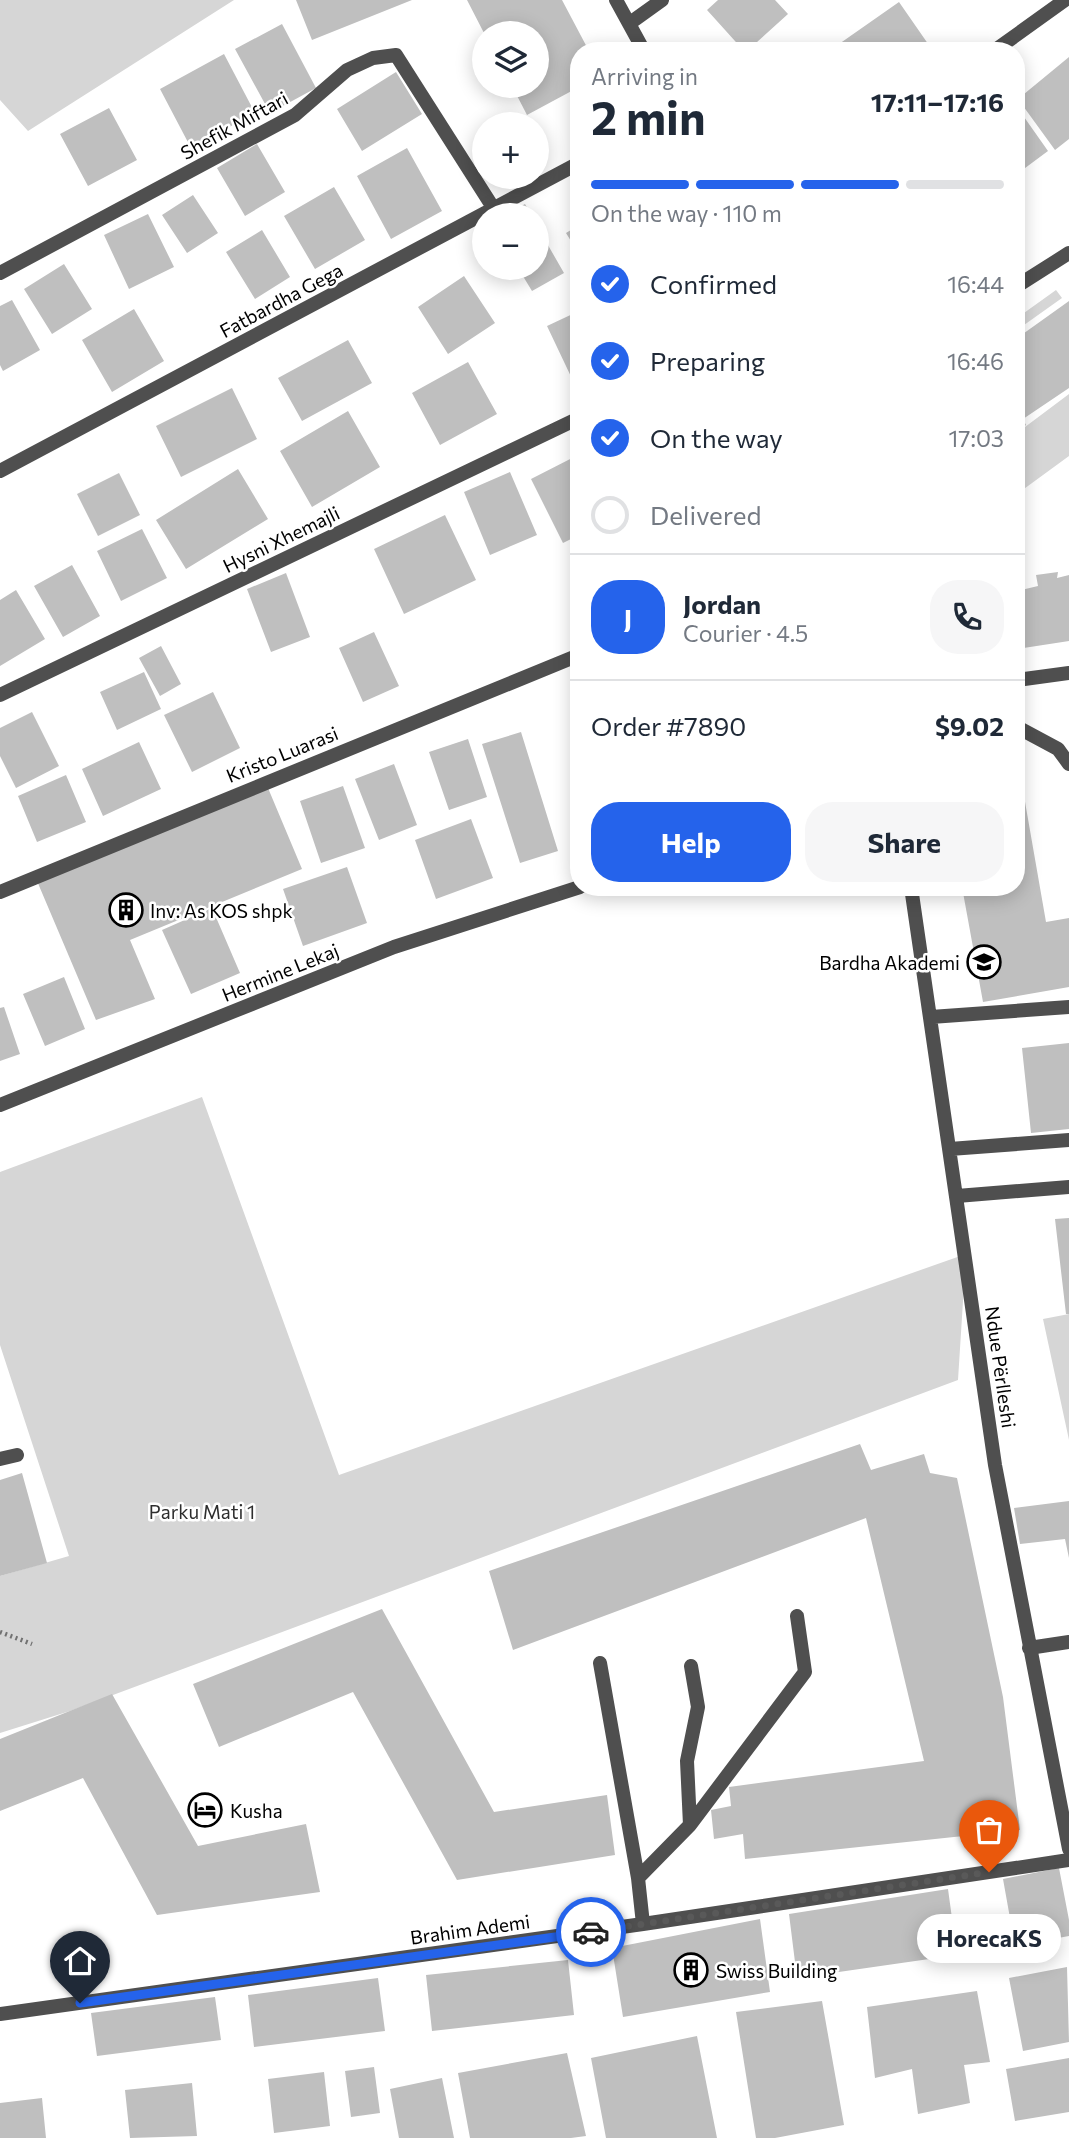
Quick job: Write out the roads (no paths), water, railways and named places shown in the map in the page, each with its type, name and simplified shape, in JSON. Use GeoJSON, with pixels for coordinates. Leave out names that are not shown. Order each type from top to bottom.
{"type":"FeatureCollection","features":[{"type":"Feature","properties":{"kind":"street"},"geometry":{"type":"LineString","coordinates":[[617,0],[640,42]]}},
{"type":"Feature","properties":{"kind":"street"},"geometry":{"type":"LineString","coordinates":[[630,23],[662,0]]}},
{"type":"Feature","properties":{"kind":"street"},"geometry":{"type":"LineString","coordinates":[[1007,42],[1065,0]]}},
{"type":"Feature","properties":{"kind":"street","name":"Shefik Miftari"},"geometry":{"type":"LineString","coordinates":[[0,273],[295,115],[347,70],[373,58],[396,55],[490,203]]}},
{"type":"Feature","properties":{"kind":"street","name":"Fatbardha Gega"},"geometry":{"type":"LineString","coordinates":[[505,203],[570,168]]}},
{"type":"Feature","properties":{"kind":"street","name":"Fatbardha Gega"},"geometry":{"type":"LineString","coordinates":[[0,471],[472,221]]}},
{"type":"Feature","properties":{"kind":"street"},"geometry":{"type":"LineString","coordinates":[[1025,281],[1069,253]]}},
{"type":"Feature","properties":{"kind":"street","name":"Hysni Xhemajli"},"geometry":{"type":"LineString","coordinates":[[0,695],[570,422]]}},
{"type":"Feature","properties":{"kind":"street","name":"Kristo Luarasi"},"geometry":{"type":"LineString","coordinates":[[0,892],[570,659]]}},
{"type":"Feature","properties":{"kind":"street"},"geometry":{"type":"LineString","coordinates":[[1025,679],[1069,673]]}},
{"type":"Feature","properties":{"kind":"street"},"geometry":{"type":"LineString","coordinates":[[1025,731],[1058,749],[1069,764]]}},
{"type":"Feature","properties":{"kind":"street","name":"Hermine Lekaj"},"geometry":{"type":"LineString","coordinates":[[0,1105],[394,947],[570,890]]}},
{"type":"Feature","properties":{"kind":"street","name":"Ndue Përlleshi"},"geometry":{"type":"LineString","coordinates":[[912,896],[995,1465],[1069,1849]]}},
{"type":"Feature","properties":{"kind":"street"},"geometry":{"type":"LineString","coordinates":[[931,1017],[1069,1007]]}},
{"type":"Feature","properties":{"kind":"street"},"geometry":{"type":"LineString","coordinates":[[950,1149],[1069,1140]]}},
{"type":"Feature","properties":{"kind":"street"},"geometry":{"type":"LineString","coordinates":[[957,1196],[1069,1187]]}},
{"type":"Feature","properties":{"kind":"street"},"geometry":{"type":"LineString","coordinates":[[0,1459],[17,1455]]}},
{"type":"Feature","properties":{"kind":"street"},"geometry":{"type":"LineString","coordinates":[[638,1878],[690,1825],[805,1672],[797,1616]]}},
{"type":"Feature","properties":{"kind":"street"},"geometry":{"type":"LineString","coordinates":[[1029,1648],[1069,1642]]}},
{"type":"Feature","properties":{"kind":"street"},"geometry":{"type":"LineString","coordinates":[[600,1663],[638,1878],[643,1924]]}},
{"type":"Feature","properties":{"kind":"street"},"geometry":{"type":"LineString","coordinates":[[690,1825],[687,1761],[698,1707],[691,1666]]}},
{"type":"Feature","properties":{"kind":"street","name":"Brahim Ademi"},"geometry":{"type":"LineString","coordinates":[[0,2014],[643,1924],[1069,1860]]}},
{"type":"Feature","properties":{"kind":"place","name":"Inv: As KOS shpk"},"geometry":{"type":"Point","coordinates":[126,910]}},
{"type":"Feature","properties":{"kind":"place","name":"Bardha Akademi"},"geometry":{"type":"Point","coordinates":[984,962]}},
{"type":"Feature","properties":{"kind":"place","name":"Kusha"},"geometry":{"type":"Point","coordinates":[205,1810]}},
{"type":"Feature","properties":{"kind":"place","name":"HorecaKS"},"geometry":{"type":"Point","coordinates":[989,1872]}},
{"type":"Feature","properties":{"kind":"place","name":"Swiss Building"},"geometry":{"type":"Point","coordinates":[691,1970]}},
{"type":"Feature","properties":{"kind":"park label","name":"Parku Mati 1"},"geometry":{"type":"Point","coordinates":[202,1511]}}]}
